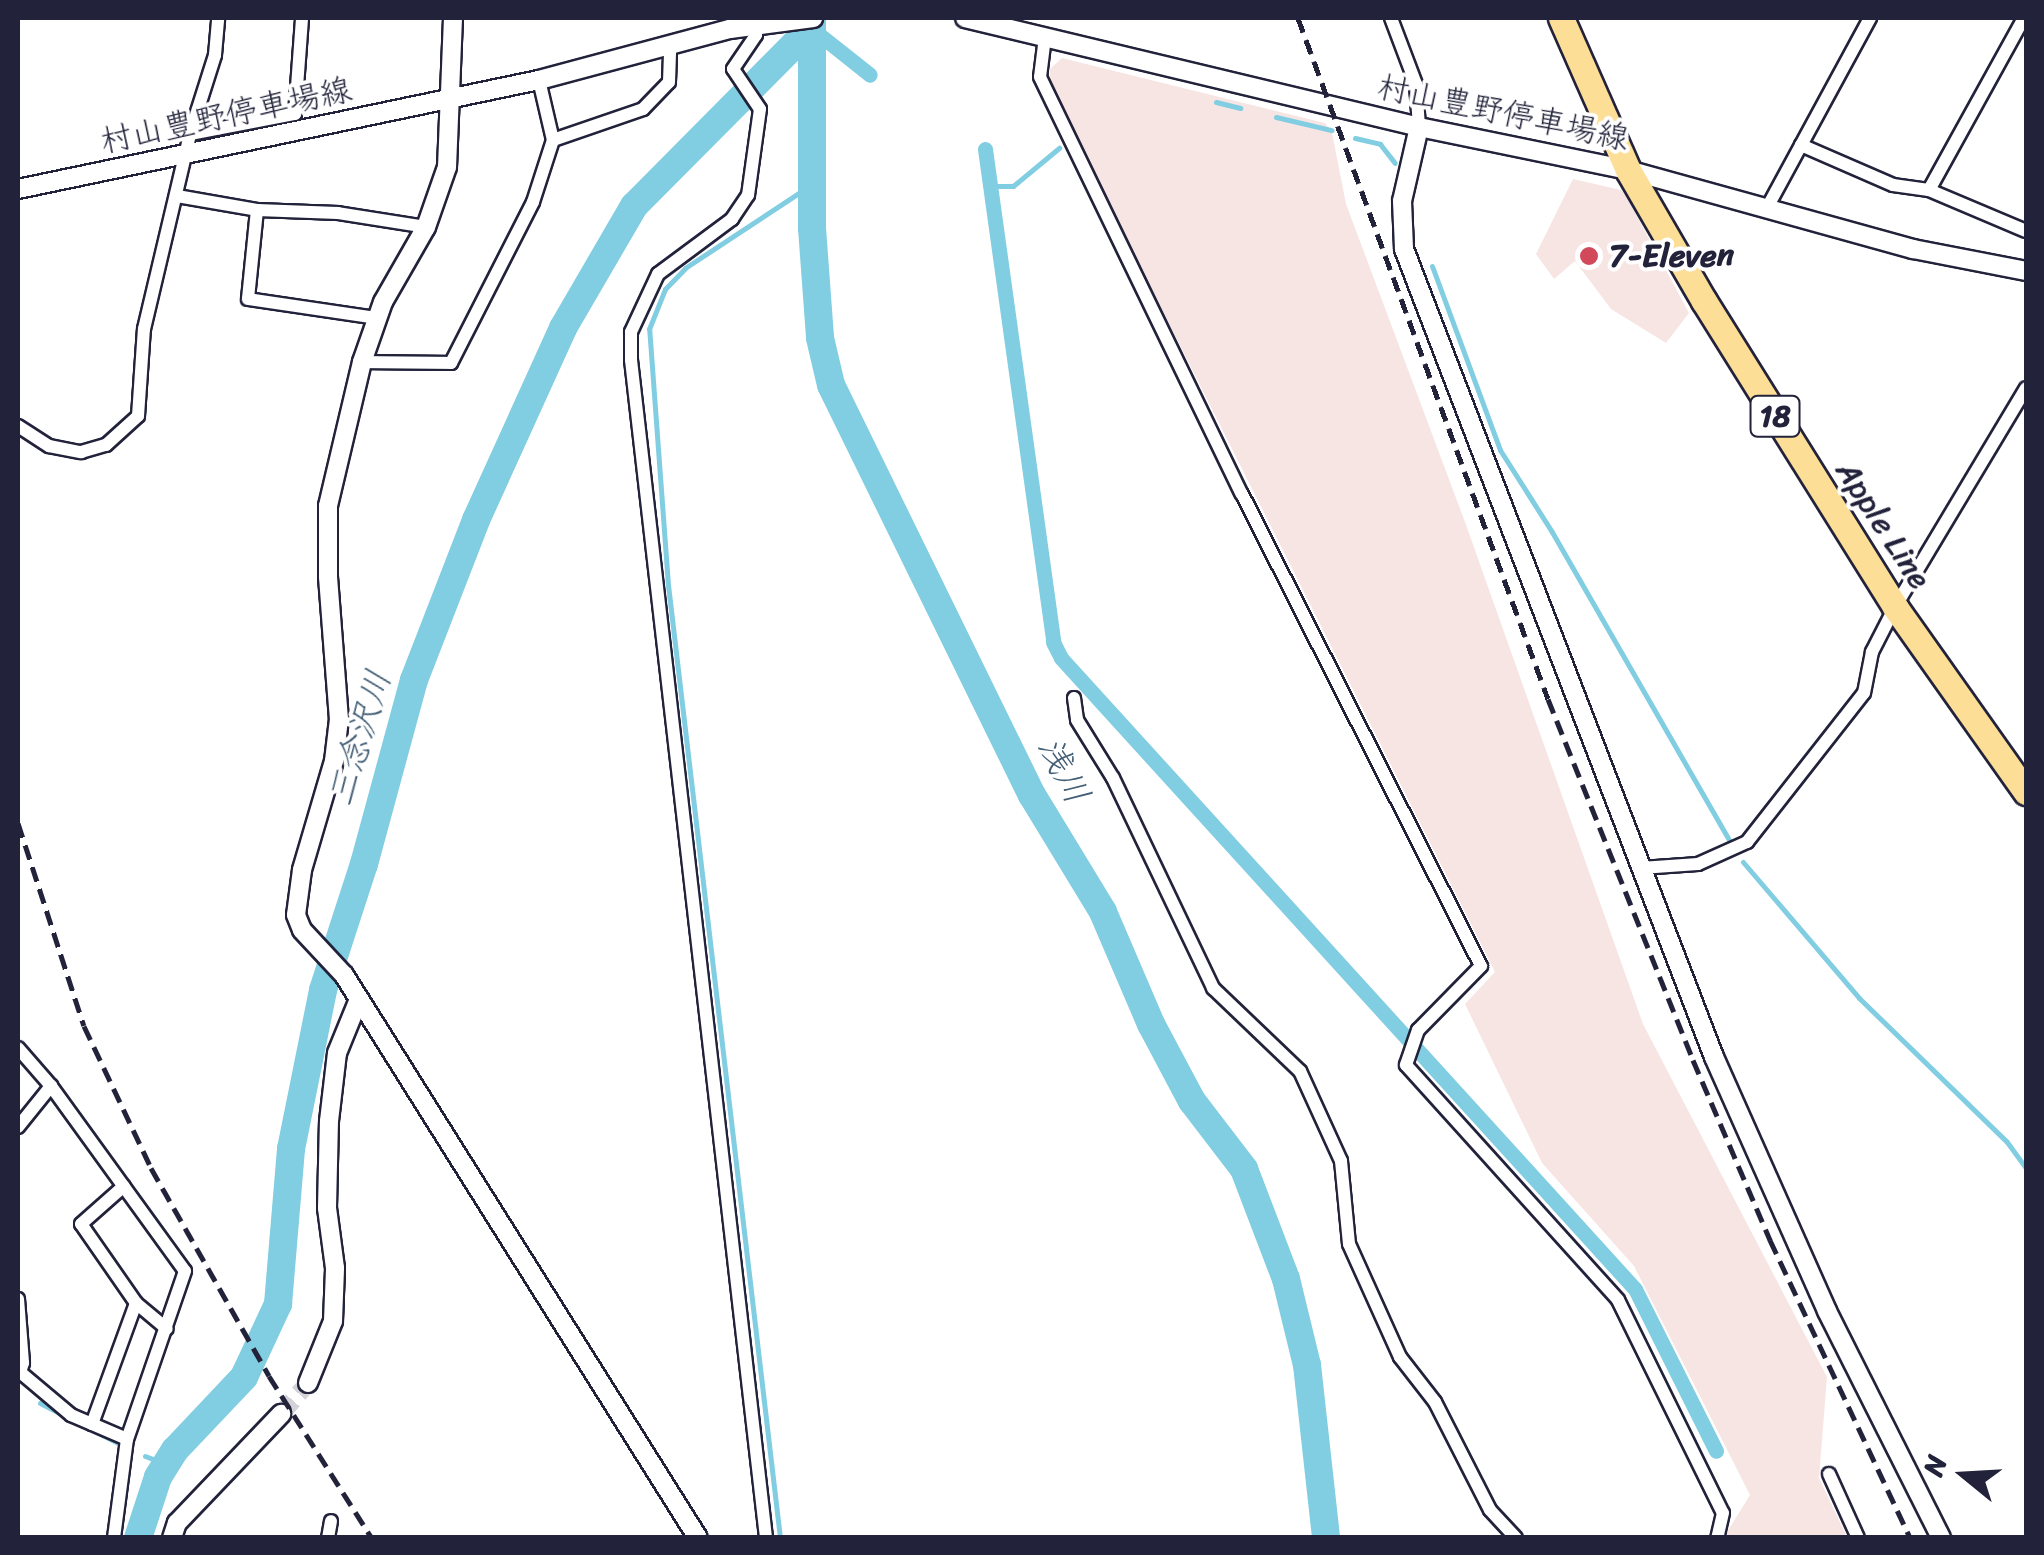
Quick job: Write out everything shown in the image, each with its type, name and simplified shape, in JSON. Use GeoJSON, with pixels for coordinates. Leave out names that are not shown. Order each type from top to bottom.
{"type":"FeatureCollection","features":[{"type":"Feature","properties":{"kind":"highway","name":"Apple Line"},"geometry":{"type":"LineString","coordinates":[[1561,18],[1628,170],[1704,301],[1896,607],[2026,792]]}},
{"type":"Feature","properties":{"kind":"street"},"geometry":{"type":"LineString","coordinates":[[18,426],[50,446],[81,452],[106,444],[138,416],[144,329],[190,134],[215,56],[218,18]]}},
{"type":"Feature","properties":{"kind":"street"},"geometry":{"type":"LineString","coordinates":[[190,134],[295,114],[302,18]]}},
{"type":"Feature","properties":{"kind":"street"},"geometry":{"type":"LineString","coordinates":[[453,18],[447,167],[426,227],[377,318],[362,362],[328,506],[328,577],[339,718],[334,761],[295,897],[302,930],[344,975],[698,1538]]}},
{"type":"Feature","properties":{"kind":"street","name":"村山豊野停車場線"},"geometry":{"type":"LineString","coordinates":[[18,189],[539,80],[670,45],[730,23],[754,25],[813,18]]}},
{"type":"Feature","properties":{"kind":"street","name":"村山豊野停車場線"},"geometry":{"type":"LineString","coordinates":[[965,18],[1420,127],[1628,170],[1913,249],[2026,271]]}},
{"type":"Feature","properties":{"kind":"street"},"geometry":{"type":"LineString","coordinates":[[1391,18],[1416,84],[1420,127],[1402,201],[1404,249],[1714,1057],[1827,1311],[1941,1538]]}},
{"type":"Feature","properties":{"kind":"street"},"geometry":{"type":"LineString","coordinates":[[1768,206],[1870,18]]}},
{"type":"Feature","properties":{"kind":"street"},"geometry":{"type":"LineString","coordinates":[[1930,190],[2024,18]]}},
{"type":"Feature","properties":{"kind":"street"},"geometry":{"type":"LineString","coordinates":[[754,25],[756,35],[733,70],[760,108],[748,195],[732,219],[658,274],[632,332],[631,360],[766,1538]]}},
{"type":"Feature","properties":{"kind":"street"},"geometry":{"type":"LineString","coordinates":[[1045,37],[1040,77],[1242,494],[1481,966],[1418,1030],[1406,1065],[1618,1300],[1723,1513],[1717,1538]]}},
{"type":"Feature","properties":{"kind":"street"},"geometry":{"type":"LineString","coordinates":[[554,140],[643,109],[668,82],[670,45]]}},
{"type":"Feature","properties":{"kind":"street"},"geometry":{"type":"LineString","coordinates":[[362,362],[451,363],[533,202],[554,140],[539,80]]}},
{"type":"Feature","properties":{"kind":"street"},"geometry":{"type":"LineString","coordinates":[[1800,145],[1893,185],[1930,190],[2026,231]]}},
{"type":"Feature","properties":{"kind":"street"},"geometry":{"type":"LineString","coordinates":[[177,196],[257,210],[338,213],[426,227]]}},
{"type":"Feature","properties":{"kind":"street"},"geometry":{"type":"LineString","coordinates":[[257,210],[248,299],[377,318]]}},
{"type":"Feature","properties":{"kind":"street"},"geometry":{"type":"LineString","coordinates":[[1641,868],[1698,864],[1747,842],[1864,693],[1872,652],[2026,388]]}},
{"type":"Feature","properties":{"kind":"street"},"geometry":{"type":"LineString","coordinates":[[1074,698],[1078,720],[1113,778],[1213,988],[1300,1071],[1341,1161],[1349,1244],[1400,1358],[1436,1402],[1490,1510],[1516,1538]]}},
{"type":"Feature","properties":{"kind":"street"},"geometry":{"type":"LineString","coordinates":[[308,1383],[333,1322],[335,1268],[327,1208],[329,1121],[337,1053],[358,998]]}},
{"type":"Feature","properties":{"kind":"street"},"geometry":{"type":"LineString","coordinates":[[18,1048],[51,1086],[186,1272],[127,1439],[114,1538]]}},
{"type":"Feature","properties":{"kind":"street"},"geometry":{"type":"LineString","coordinates":[[18,1127],[51,1086]]}},
{"type":"Feature","properties":{"kind":"street"},"geometry":{"type":"LineString","coordinates":[[124,1186],[81,1224],[136,1303],[168,1330]]}},
{"type":"Feature","properties":{"kind":"street"},"geometry":{"type":"LineString","coordinates":[[18,1298],[23,1363],[19,1371],[71,1415],[127,1439]]}},
{"type":"Feature","properties":{"kind":"street"},"geometry":{"type":"LineString","coordinates":[[92,1424],[136,1303]]}},
{"type":"Feature","properties":{"kind":"street"},"geometry":{"type":"LineString","coordinates":[[172,1538],[177,1522],[281,1414]]}},
{"type":"Feature","properties":{"kind":"street"},"geometry":{"type":"LineString","coordinates":[[1830,1474],[1858,1538]]}},
{"type":"Feature","properties":{"kind":"street"},"geometry":{"type":"LineString","coordinates":[[328,1538],[331,1521]]}},
{"type":"Feature","properties":{"kind":"shaded area"},"geometry":{"type":"Polygon","coordinates":[[[1062,58],[1325,123],[1332,133],[1346,204],[1465,522],[1643,1024],[1827,1377],[1819,1478],[1847,1537],[1724,1537],[1750,1495],[1634,1266],[1542,1163],[1465,1004],[1495,972],[1050,87],[1050,69],[1062,58]]]}},
{"type":"Feature","properties":{"kind":"shaded area"},"geometry":{"type":"Polygon","coordinates":[[[1573,179],[1621,190],[1626,196],[1689,313],[1666,343],[1611,309],[1575,261],[1554,279],[1536,254],[1573,179]]]}},
{"type":"Feature","properties":{"kind":"waterway","name":"浅川"},"geometry":{"type":"LineString","coordinates":[[812,21],[812,228],[820,338],[831,385],[1032,795],[1103,912],[1151,1024],[1192,1101],[1244,1169],[1286,1279],[1307,1365],[1326,1538]]}},
{"type":"Feature","properties":{"kind":"waterway"},"geometry":{"type":"LineString","coordinates":[[811,28],[870,75]]}},
{"type":"Feature","properties":{"kind":"waterway","name":"三念沢川"},"geometry":{"type":"LineString","coordinates":[[138,1538],[158,1477],[175,1450],[244,1377],[278,1304],[291,1149],[323,990],[364,864],[414,680],[476,520],[563,328],[634,206],[811,28]]}},
{"type":"Feature","properties":{"kind":"waterway"},"geometry":{"type":"LineString","coordinates":[[1216,102],[1240,108]]}},
{"type":"Feature","properties":{"kind":"waterway"},"geometry":{"type":"LineString","coordinates":[[1276,117],[1331,130]]}},
{"type":"Feature","properties":{"kind":"waterway"},"geometry":{"type":"LineString","coordinates":[[1355,138],[1380,144],[1395,163]]}},
{"type":"Feature","properties":{"kind":"waterway"},"geometry":{"type":"LineString","coordinates":[[990,186],[1013,186],[1059,148]]}},
{"type":"Feature","properties":{"kind":"waterway"},"geometry":{"type":"LineString","coordinates":[[985,149],[1053,642],[1061,658],[1635,1289],[1716,1451]]}},
{"type":"Feature","properties":{"kind":"waterway"},"geometry":{"type":"LineString","coordinates":[[780,1538],[668,585],[649,329],[665,289],[685,268],[811,185]]}},
{"type":"Feature","properties":{"kind":"waterway"},"geometry":{"type":"LineString","coordinates":[[1432,266],[1500,450],[1552,532],[1729,840]]}},
{"type":"Feature","properties":{"kind":"waterway"},"geometry":{"type":"LineString","coordinates":[[1743,862],[1859,998],[2007,1142],[2026,1168]]}},
{"type":"Feature","properties":{"kind":"waterway"},"geometry":{"type":"LineString","coordinates":[[40,1403],[122,1445]]}},
{"type":"Feature","properties":{"kind":"waterway"},"geometry":{"type":"LineString","coordinates":[[145,1456],[166,1464]]}},
{"type":"Feature","properties":{"kind":"tunnel"},"geometry":{"type":"LineString","coordinates":[[281,1414],[308,1383]]}},
{"type":"Feature","properties":{"kind":"railway"},"geometry":{"type":"LineString","coordinates":[[1298,18],[1548,699],[1693,1060],[1770,1240],[1910,1538]]}},
{"type":"Feature","properties":{"kind":"railway"},"geometry":{"type":"LineString","coordinates":[[18,823],[84,1026],[151,1168],[269,1376],[372,1538]]}},
{"type":"Feature","properties":{"kind":"place","name":"7-Eleven"},"geometry":{"type":"Point","coordinates":[1589,256]}}]}
